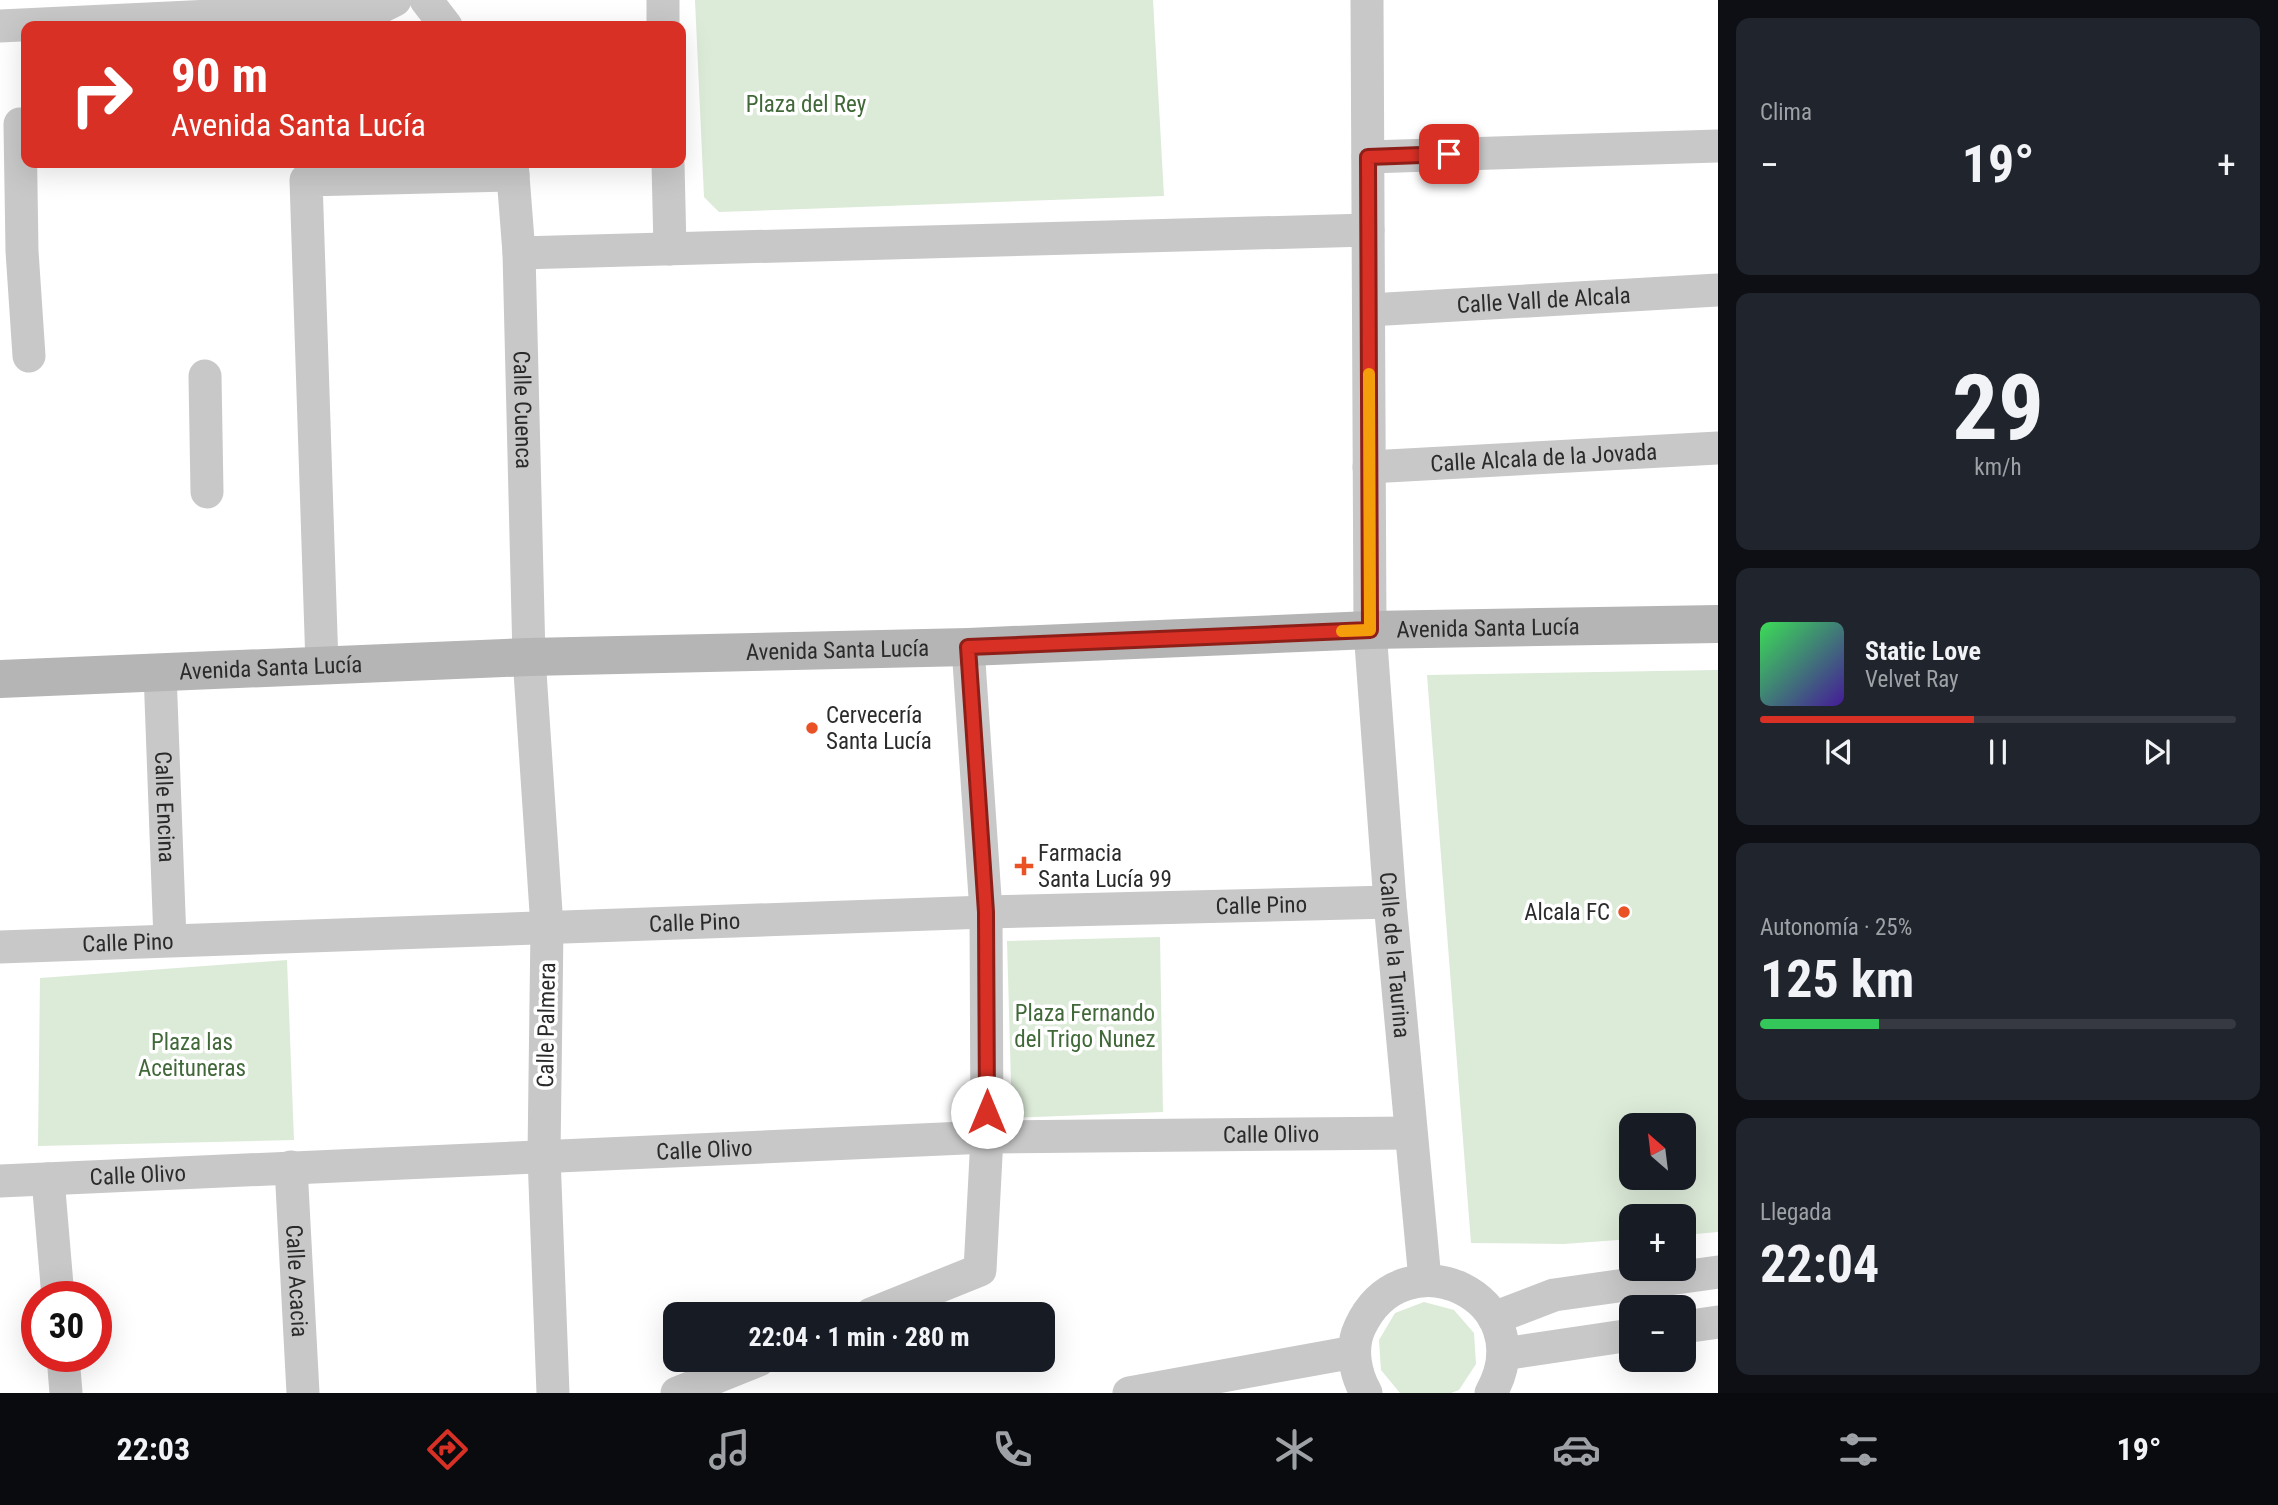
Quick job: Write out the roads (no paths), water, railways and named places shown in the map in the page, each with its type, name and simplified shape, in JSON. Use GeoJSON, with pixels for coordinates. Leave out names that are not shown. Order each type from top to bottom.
{"type":"FeatureCollection","features":[{"type":"Feature","properties":{"kind":"street"},"geometry":{"type":"LineString","coordinates":[[105,21],[379,8],[395,0]]}},
{"type":"Feature","properties":{"kind":"street"},"geometry":{"type":"LineString","coordinates":[[426,0],[442,21]]}},
{"type":"Feature","properties":{"kind":"street"},"geometry":{"type":"LineString","coordinates":[[663,0],[663,21]]}},
{"type":"Feature","properties":{"kind":"street","name":"Calle de la Taurina"},"geometry":{"type":"LineString","coordinates":[[1367,0],[1370,630],[1390,902],[1425,1280]]}},
{"type":"Feature","properties":{"kind":"street"},"geometry":{"type":"LineString","coordinates":[[0,26],[21,25]]}},
{"type":"Feature","properties":{"kind":"street"},"geometry":{"type":"LineString","coordinates":[[20,124],[11,207],[11,252],[29,356]]}},
{"type":"Feature","properties":{"kind":"street"},"geometry":{"type":"LineString","coordinates":[[1368,157],[1718,146]]}},
{"type":"Feature","properties":{"kind":"street"},"geometry":{"type":"LineString","coordinates":[[668,168],[670,249]]}},
{"type":"Feature","properties":{"kind":"street"},"geometry":{"type":"LineString","coordinates":[[322,665],[306,180],[513,169]]}},
{"type":"Feature","properties":{"kind":"street","name":"Calle Cuenca"},"geometry":{"type":"LineString","coordinates":[[513,169],[519,253],[529,657]]}},
{"type":"Feature","properties":{"kind":"street"},"geometry":{"type":"LineString","coordinates":[[519,253],[1368,230]]}},
{"type":"Feature","properties":{"kind":"street","name":"Calle Vall de Alcala"},"geometry":{"type":"LineString","coordinates":[[1369,310],[1718,290]]}},
{"type":"Feature","properties":{"kind":"street"},"geometry":{"type":"LineString","coordinates":[[205,376],[207,492]]}},
{"type":"Feature","properties":{"kind":"street","name":"Calle Alcala de la Jovada"},"geometry":{"type":"LineString","coordinates":[[1369,467],[1718,448]]}},
{"type":"Feature","properties":{"kind":"street","name":"Avenida Santa Lucía"},"geometry":{"type":"LineString","coordinates":[[0,679],[529,657],[968,647],[1370,630],[1718,624]]}},
{"type":"Feature","properties":{"kind":"street"},"geometry":{"type":"LineString","coordinates":[[901,1302],[981,1270],[987,1137],[986,912],[968,647]]}},
{"type":"Feature","properties":{"kind":"street","name":"Calle Palmera"},"geometry":{"type":"LineString","coordinates":[[529,657],[547,927],[544,1156],[553,1393]]}},
{"type":"Feature","properties":{"kind":"street","name":"Calle Encina"},"geometry":{"type":"LineString","coordinates":[[160,672],[170,940]]}},
{"type":"Feature","properties":{"kind":"street","name":"Calle Pino"},"geometry":{"type":"LineString","coordinates":[[0,947],[986,912],[1390,902]]}},
{"type":"Feature","properties":{"kind":"street","name":"Calle Olivo"},"geometry":{"type":"LineString","coordinates":[[0,1181],[987,1137],[1410,1133]]}},
{"type":"Feature","properties":{"kind":"street","name":"Calle Acacia"},"geometry":{"type":"LineString","coordinates":[[291,1167],[303,1393]]}},
{"type":"Feature","properties":{"kind":"street"},"geometry":{"type":"LineString","coordinates":[[48,1179],[57,1281]]}},
{"type":"Feature","properties":{"kind":"street"},"geometry":{"type":"LineString","coordinates":[[1494,1318],[1554,1295],[1718,1272]]}},
{"type":"Feature","properties":{"kind":"street"},"geometry":{"type":"LineString","coordinates":[[1366,1393],[1358,1379],[1354,1352],[1356,1334],[1364,1317],[1375,1302],[1390,1291],[1406,1283],[1425,1280],[1448,1283],[1469,1292],[1494,1318],[1503,1335],[1503,1354],[1499,1379],[1491,1393]]}},
{"type":"Feature","properties":{"kind":"street"},"geometry":{"type":"LineString","coordinates":[[1696,1325],[1718,1322]]}},
{"type":"Feature","properties":{"kind":"street"},"geometry":{"type":"LineString","coordinates":[[1503,1354],[1619,1337]]}},
{"type":"Feature","properties":{"kind":"street"},"geometry":{"type":"LineString","coordinates":[[1133,1392],[1354,1352]]}},
{"type":"Feature","properties":{"kind":"street"},"geometry":{"type":"LineString","coordinates":[[64,1372],[66,1393]]}},
{"type":"Feature","properties":{"kind":"street"},"geometry":{"type":"LineString","coordinates":[[677,1393],[729,1372]]}},
{"type":"Feature","properties":{"kind":"place","name":"Cervecería Santa Lucía"},"geometry":{"type":"Point","coordinates":[812,728]}},
{"type":"Feature","properties":{"kind":"place","name":"Farmacia Santa Lucía 99"},"geometry":{"type":"Point","coordinates":[1024,866]}},
{"type":"Feature","properties":{"kind":"place","name":"Alcala FC"},"geometry":{"type":"Point","coordinates":[1624,912]}},
{"type":"Feature","properties":{"kind":"park label","name":"Plaza del Rey"},"geometry":{"type":"Point","coordinates":[806,104]}},
{"type":"Feature","properties":{"kind":"park label","name":"Plaza Fernando del Trigo Nunez"},"geometry":{"type":"Point","coordinates":[1085,1026]}},
{"type":"Feature","properties":{"kind":"park label","name":"Plaza las Aceituneras"},"geometry":{"type":"Point","coordinates":[192,1055]}}]}
